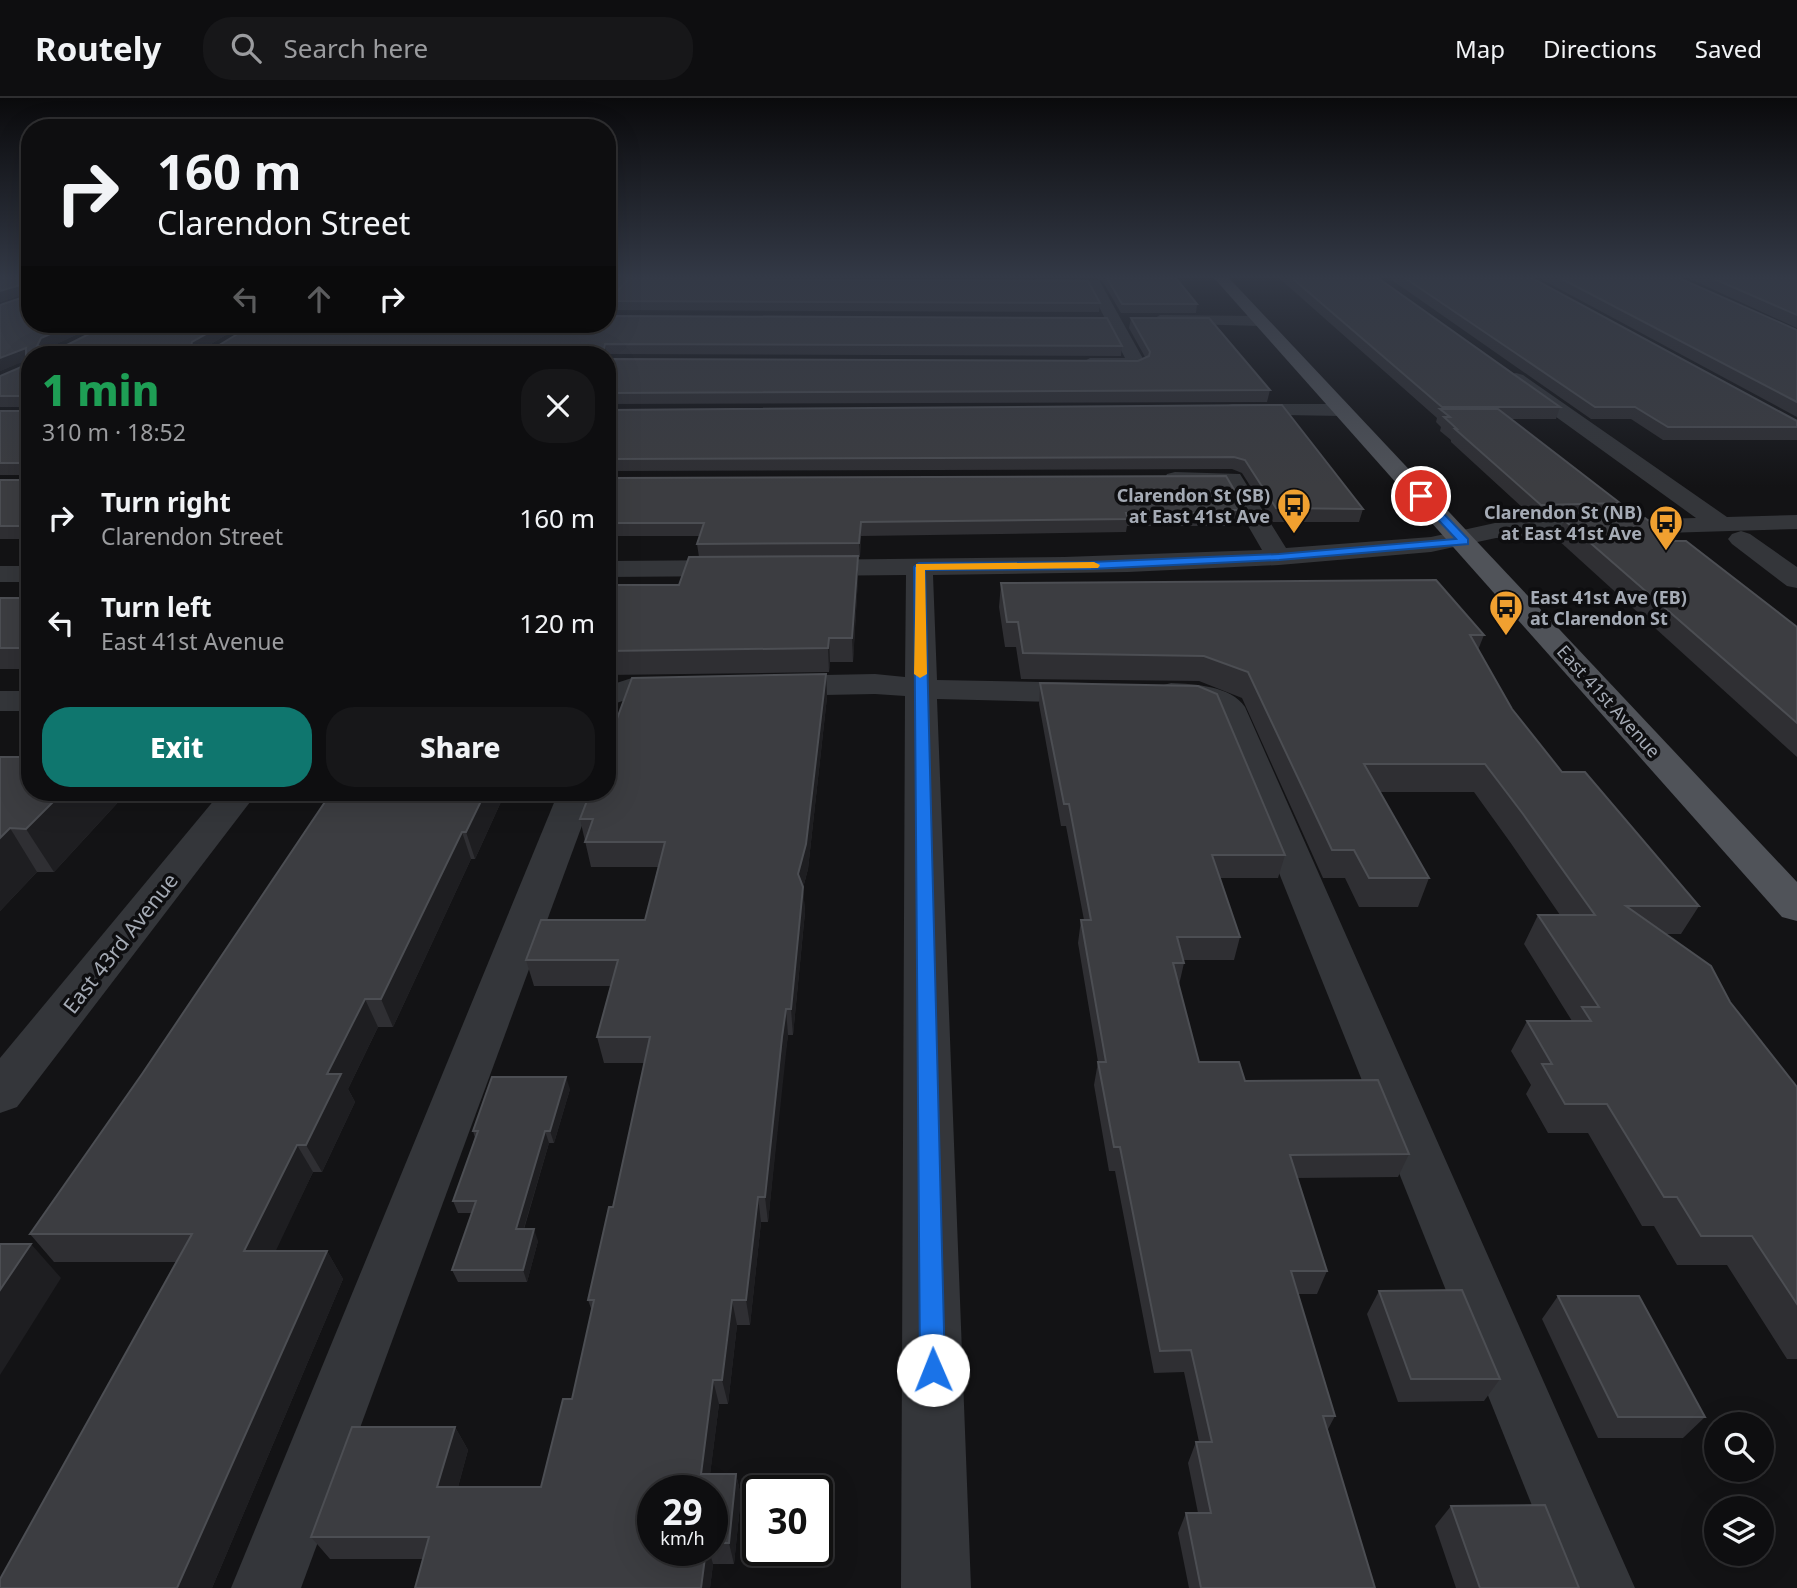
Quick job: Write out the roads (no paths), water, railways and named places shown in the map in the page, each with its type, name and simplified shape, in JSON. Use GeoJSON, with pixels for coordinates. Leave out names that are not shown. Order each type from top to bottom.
{"type":"FeatureCollection","features":[{"type":"Feature","properties":{"kind":"main road","name":"East 41st Avenue"},"geometry":{"type":"LineString","coordinates":[[1284,348],[1797,907]]}},
{"type":"Feature","properties":{"kind":"street"},"geometry":{"type":"LineString","coordinates":[[1067,363],[1137,364],[1131,348]]}},
{"type":"Feature","properties":{"kind":"street"},"geometry":{"type":"LineString","coordinates":[[1499,367],[1720,523]]}},
{"type":"Feature","properties":{"kind":"street"},"geometry":{"type":"LineString","coordinates":[[1217,410],[1342,410]]}},
{"type":"Feature","properties":{"kind":"street"},"geometry":{"type":"LineString","coordinates":[[1149,479],[1232,479],[1279,557]]}},
{"type":"Feature","properties":{"kind":"street"},"geometry":{"type":"LineString","coordinates":[[784,568],[1091,566],[1279,557],[1464,541],[1495,531],[1797,522]]}},
{"type":"Feature","properties":{"kind":"street"},"geometry":{"type":"LineString","coordinates":[[1464,541],[1514,549],[1797,539]]}},
{"type":"Feature","properties":{"kind":"street"},"geometry":{"type":"LineString","coordinates":[[1741,540],[1797,580]]}},
{"type":"Feature","properties":{"kind":"street"},"geometry":{"type":"LineString","coordinates":[[919,567],[936,1588]]}},
{"type":"Feature","properties":{"kind":"street"},"geometry":{"type":"LineString","coordinates":[[616,569],[757,568]]}},
{"type":"Feature","properties":{"kind":"street"},"geometry":{"type":"LineString","coordinates":[[0,574],[21,574]]}},
{"type":"Feature","properties":{"kind":"street"},"geometry":{"type":"LineString","coordinates":[[748,686],[875,684],[965,692],[1199,694],[1229,707],[1600,1588]]}},
{"type":"Feature","properties":{"kind":"street"},"geometry":{"type":"LineString","coordinates":[[616,698],[632,688],[709,687]]}},
{"type":"Feature","properties":{"kind":"street"},"geometry":{"type":"LineString","coordinates":[[0,701],[21,701]]}},
{"type":"Feature","properties":{"kind":"street","name":"East 43rd Avenue"},"geometry":{"type":"LineString","coordinates":[[0,1093],[233,801]]}},
{"type":"Feature","properties":{"kind":"street"},"geometry":{"type":"LineString","coordinates":[[266,1588],[573,801]]}},
{"type":"Feature","properties":{"kind":"place","name":"Clarendon St (SB) at East 41st Ave"},"geometry":{"type":"Point","coordinates":[1294,535]}},
{"type":"Feature","properties":{"kind":"place","name":"Clarendon St (NB) at East 41st Ave"},"geometry":{"type":"Point","coordinates":[1666,552]}},
{"type":"Feature","properties":{"kind":"place","name":"East 41st Ave (EB) at Clarendon St"},"geometry":{"type":"Point","coordinates":[1506,637]}}]}
